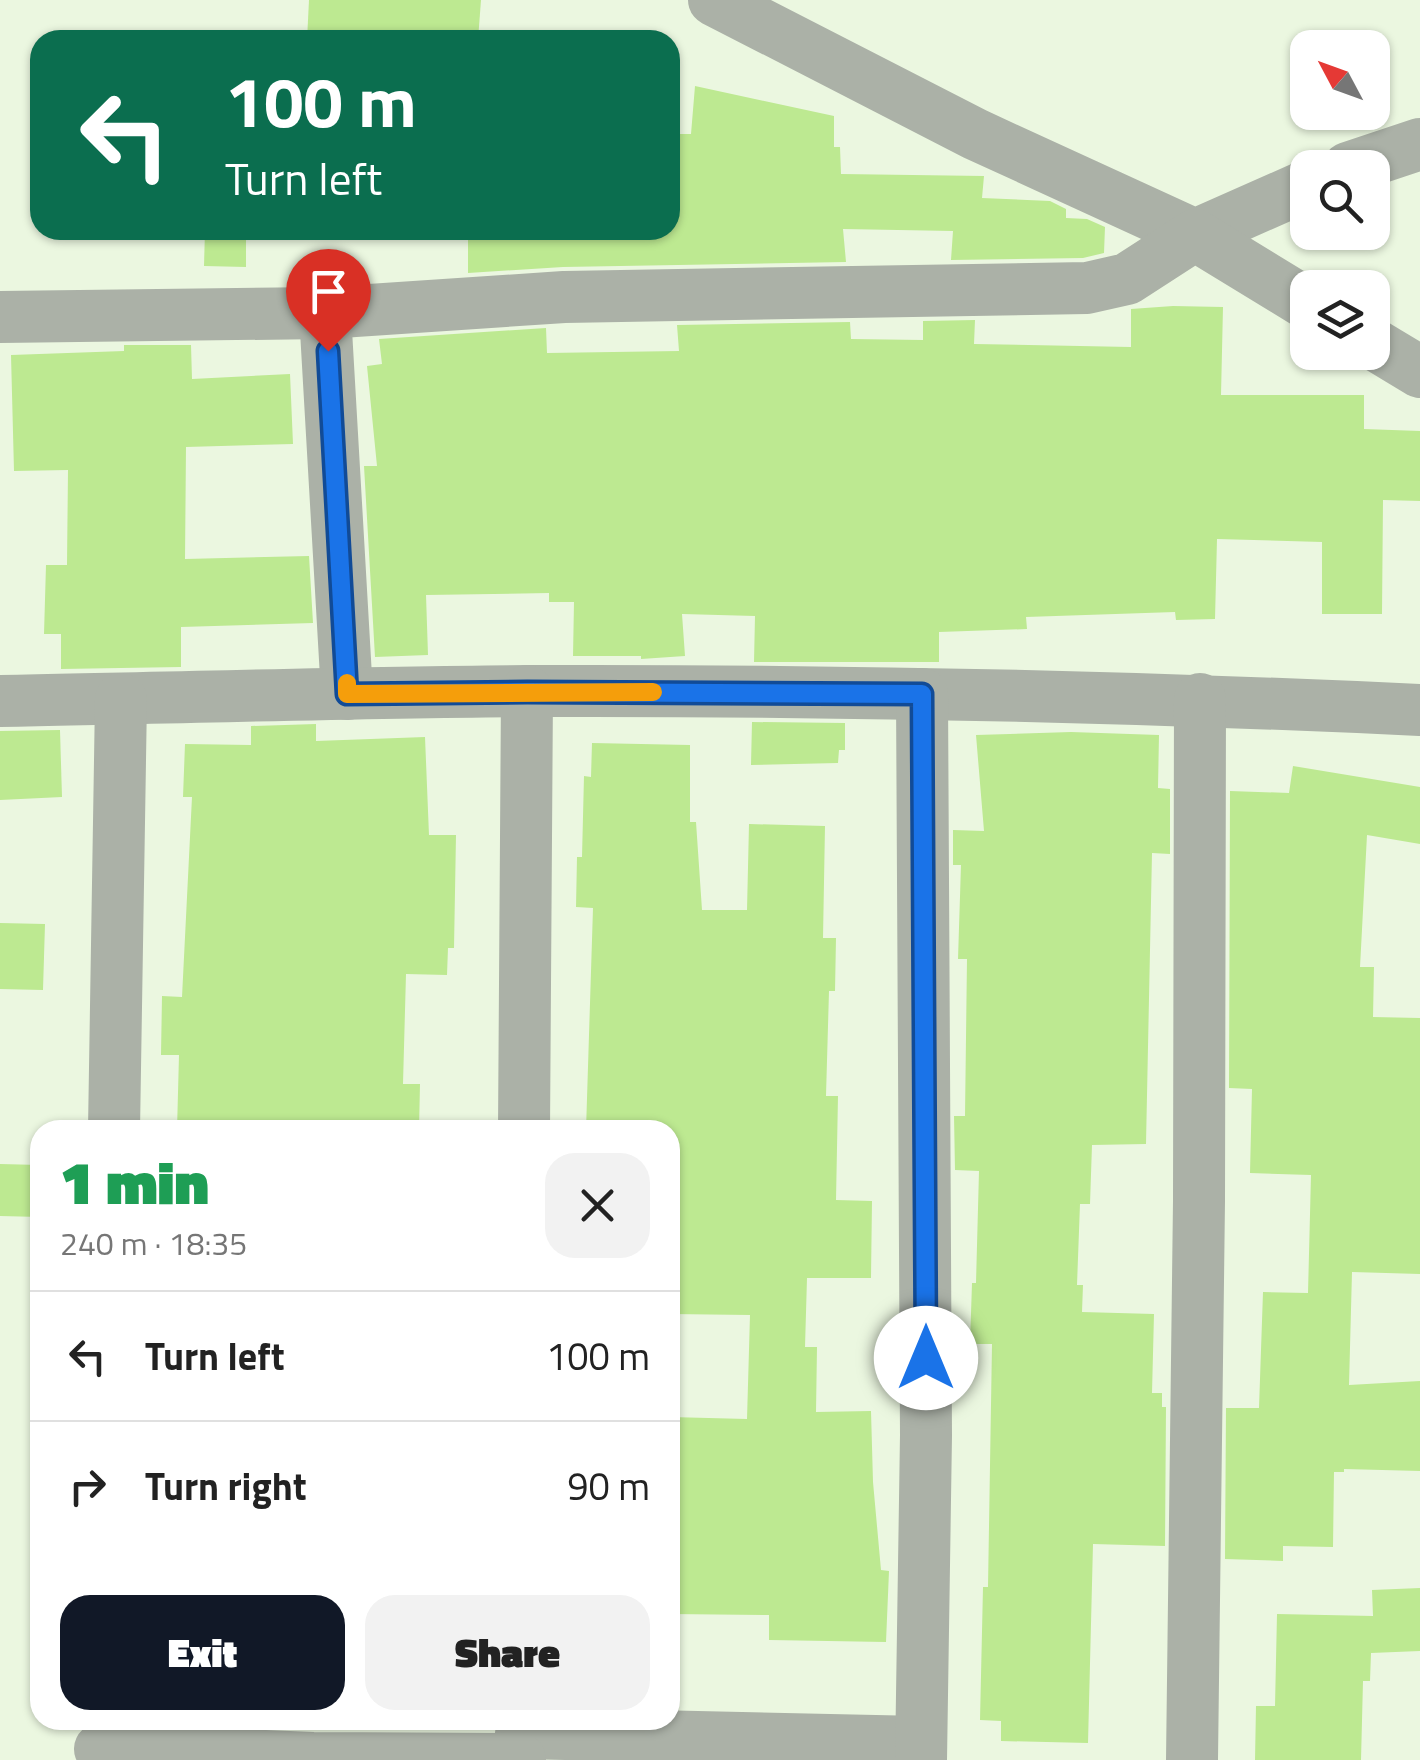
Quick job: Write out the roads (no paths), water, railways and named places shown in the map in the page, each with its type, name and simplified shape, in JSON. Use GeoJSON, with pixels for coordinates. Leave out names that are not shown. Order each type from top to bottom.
{"type":"FeatureCollection","features":[{"type":"Feature","properties":{"kind":"street"},"geometry":{"type":"LineString","coordinates":[[714,0],[975,134],[1196,235],[1290,293]]}},
{"type":"Feature","properties":{"kind":"street"},"geometry":{"type":"LineString","coordinates":[[1390,154],[1420,144]]}},
{"type":"Feature","properties":{"kind":"street"},"geometry":{"type":"LineString","coordinates":[[0,318],[325,313],[564,297],[1087,288],[1127,280],[1196,235],[1290,193]]}},
{"type":"Feature","properties":{"kind":"street"},"geometry":{"type":"LineString","coordinates":[[325,313],[347,694]]}},
{"type":"Feature","properties":{"kind":"street"},"geometry":{"type":"LineString","coordinates":[[1390,354],[1420,372]]}},
{"type":"Feature","properties":{"kind":"street"},"geometry":{"type":"LineString","coordinates":[[524,1120],[527,692]]}},
{"type":"Feature","properties":{"kind":"street"},"geometry":{"type":"LineString","coordinates":[[0,700],[527,692],[922,694],[1420,710]]}},
{"type":"Feature","properties":{"kind":"street"},"geometry":{"type":"LineString","coordinates":[[101,1743],[314,1758],[521,1743],[921,1751],[926,1435],[922,694]]}},
{"type":"Feature","properties":{"kind":"street"},"geometry":{"type":"LineString","coordinates":[[114,1120],[122,698]]}},
{"type":"Feature","properties":{"kind":"street"},"geometry":{"type":"LineString","coordinates":[[1192,1760],[1200,700]]}}]}
